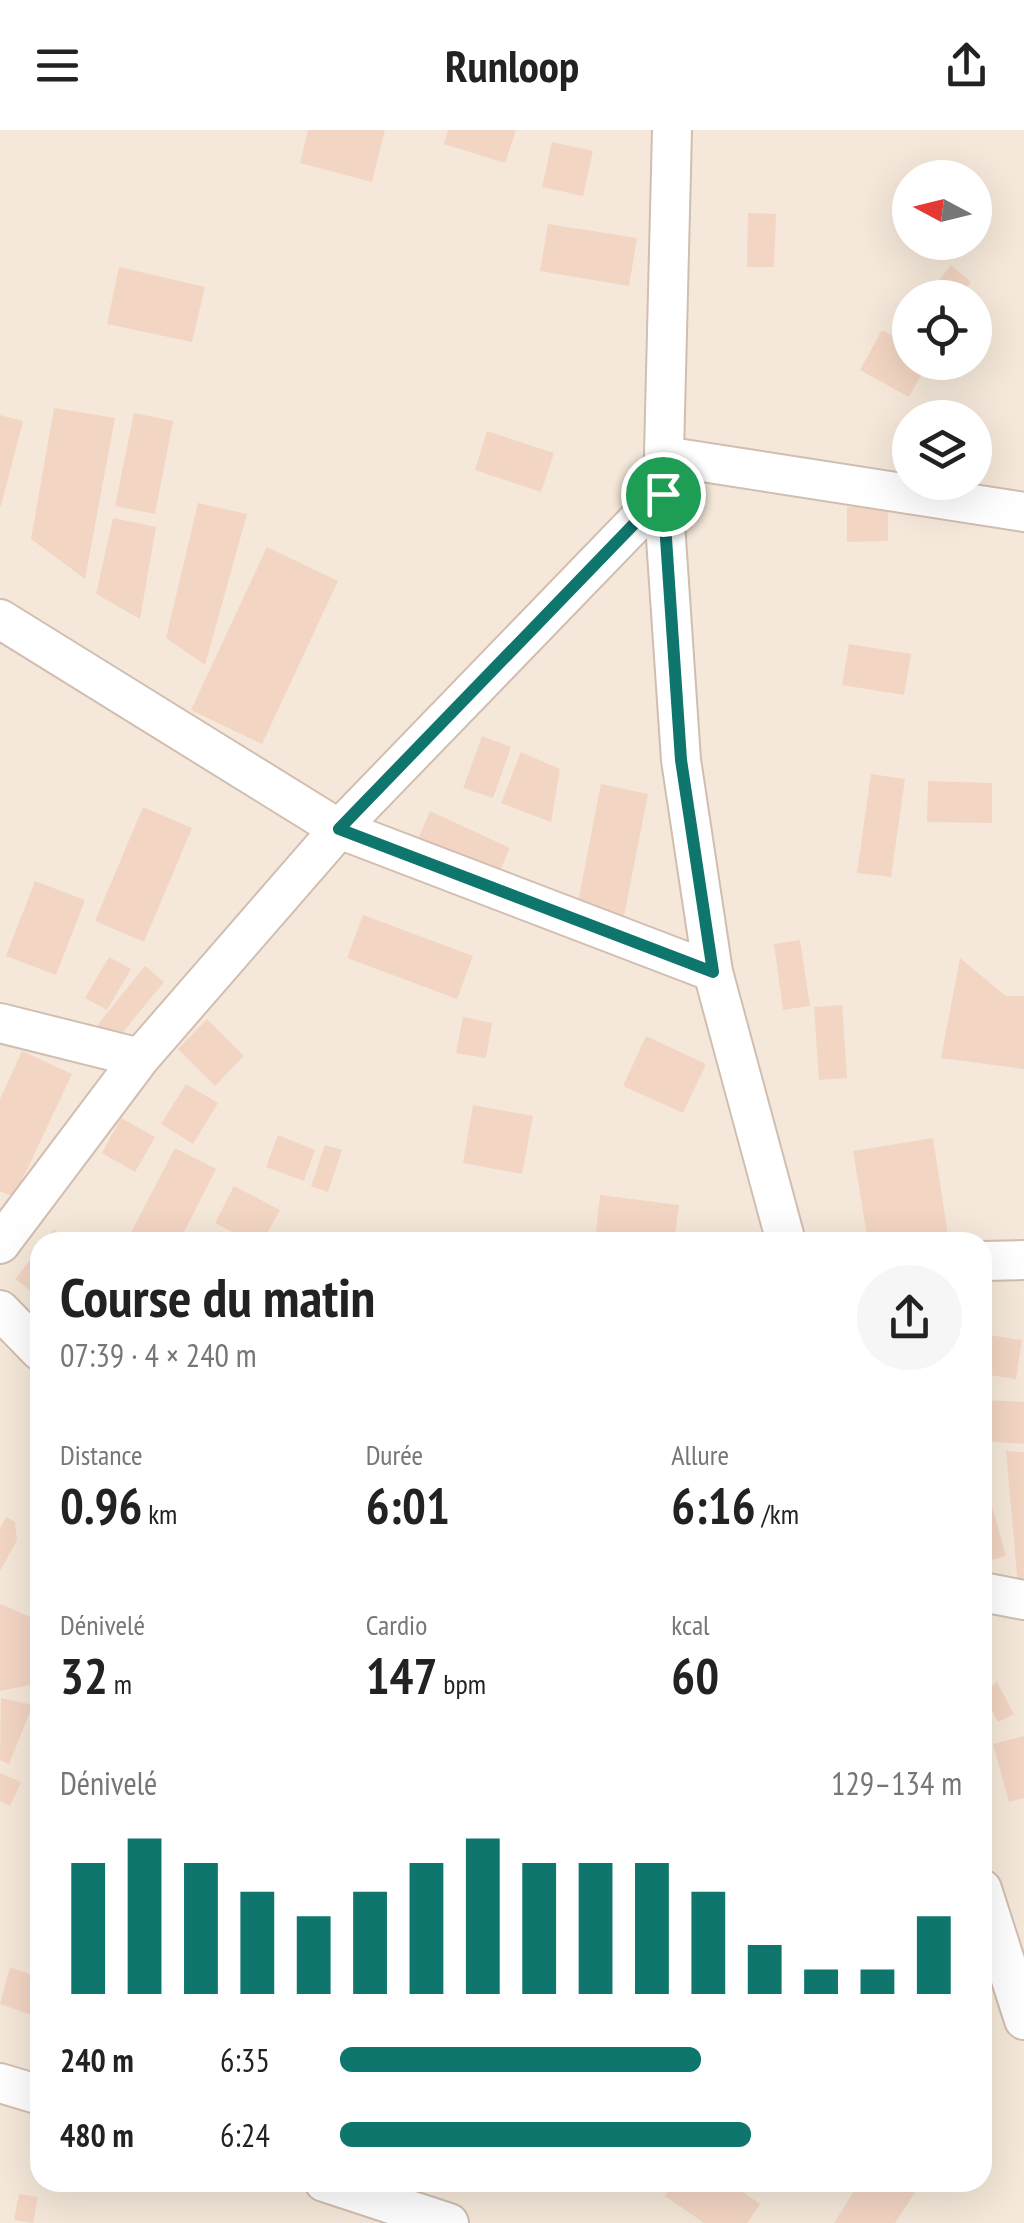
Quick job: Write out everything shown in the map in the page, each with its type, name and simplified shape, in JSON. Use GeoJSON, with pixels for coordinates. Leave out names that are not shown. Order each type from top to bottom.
{"type":"FeatureCollection","features":[{"type":"Feature","properties":{"kind":"street"},"geometry":{"type":"LineString","coordinates":[[672,130],[663,494],[681,760],[713,972],[783,1232]]}},
{"type":"Feature","properties":{"kind":"street"},"geometry":{"type":"LineString","coordinates":[[664,456],[1024,512]]}},
{"type":"Feature","properties":{"kind":"street"},"geometry":{"type":"LineString","coordinates":[[0,1244],[140,1058],[339,829],[663,494]]}},
{"type":"Feature","properties":{"kind":"street"},"geometry":{"type":"LineString","coordinates":[[0,619],[339,829],[713,972]]}},
{"type":"Feature","properties":{"kind":"street"},"geometry":{"type":"LineString","coordinates":[[0,1023],[140,1058]]}},
{"type":"Feature","properties":{"kind":"street"},"geometry":{"type":"LineString","coordinates":[[992,1261],[1024,1260]]}},
{"type":"Feature","properties":{"kind":"street"},"geometry":{"type":"LineString","coordinates":[[0,1310],[30,1340]]}},
{"type":"Feature","properties":{"kind":"street"},"geometry":{"type":"LineString","coordinates":[[992,1594],[1024,1600]]}},
{"type":"Feature","properties":{"kind":"street"},"geometry":{"type":"LineString","coordinates":[[992,1920],[1024,2020]]}},
{"type":"Feature","properties":{"kind":"street"},"geometry":{"type":"LineString","coordinates":[[0,2082],[30,2092]]}},
{"type":"Feature","properties":{"kind":"street"},"geometry":{"type":"LineString","coordinates":[[351,2192],[424,2219]]}},
{"type":"Feature","properties":{"kind":"shaded area"},"geometry":{"type":"Polygon","coordinates":[[[0,130],[1024,130],[1024,2223],[0,2223],[0,130]]]}},
{"type":"Feature","properties":{"kind":"building"},"geometry":{"type":"Polygon","coordinates":[[[308,130],[385,130],[372,182],[300,163],[308,130]]]}},
{"type":"Feature","properties":{"kind":"building"},"geometry":{"type":"Polygon","coordinates":[[[448,130],[516,130],[505,163],[444,144],[448,130]]]}},
{"type":"Feature","properties":{"kind":"building"},"geometry":{"type":"Polygon","coordinates":[[[552,142],[593,151],[583,196],[542,187],[552,142]]]}},
{"type":"Feature","properties":{"kind":"building"},"geometry":{"type":"Polygon","coordinates":[[[748,213],[776,214],[774,267],[747,267],[748,213]]]}},
{"type":"Feature","properties":{"kind":"building"},"geometry":{"type":"Polygon","coordinates":[[[548,224],[637,238],[629,286],[540,271],[548,224]]]}},
{"type":"Feature","properties":{"kind":"building"},"geometry":{"type":"Polygon","coordinates":[[[951,265],[969,280],[939,280],[951,265]]]}},
{"type":"Feature","properties":{"kind":"building"},"geometry":{"type":"Polygon","coordinates":[[[119,267],[205,287],[192,342],[107,324],[119,267]]]}},
{"type":"Feature","properties":{"kind":"building"},"geometry":{"type":"Polygon","coordinates":[[[882,330],[892,335],[892,380],[918,380],[909,397],[860,370],[882,330]]]}},
{"type":"Feature","properties":{"kind":"building"},"geometry":{"type":"Polygon","coordinates":[[[54,408],[115,418],[85,579],[31,539],[54,408]]]}},
{"type":"Feature","properties":{"kind":"building"},"geometry":{"type":"Polygon","coordinates":[[[134,413],[173,421],[155,514],[115,506],[134,413]]]}},
{"type":"Feature","properties":{"kind":"building"},"geometry":{"type":"Polygon","coordinates":[[[0,415],[23,421],[1,506],[0,506],[0,415]]]}},
{"type":"Feature","properties":{"kind":"building"},"geometry":{"type":"Polygon","coordinates":[[[487,431],[554,453],[541,492],[475,470],[487,431]]]}},
{"type":"Feature","properties":{"kind":"building"},"geometry":{"type":"Polygon","coordinates":[[[198,503],[247,514],[205,665],[166,638],[198,503]]]}},
{"type":"Feature","properties":{"kind":"building"},"geometry":{"type":"Polygon","coordinates":[[[847,507],[888,507],[888,541],[847,542],[847,507]]]}},
{"type":"Feature","properties":{"kind":"building"},"geometry":{"type":"Polygon","coordinates":[[[113,518],[156,527],[140,619],[96,594],[113,518]]]}},
{"type":"Feature","properties":{"kind":"building"},"geometry":{"type":"Polygon","coordinates":[[[267,547],[338,581],[262,744],[191,710],[267,547]]]}},
{"type":"Feature","properties":{"kind":"building"},"geometry":{"type":"Polygon","coordinates":[[[849,644],[911,654],[904,695],[842,685],[849,644]]]}},
{"type":"Feature","properties":{"kind":"building"},"geometry":{"type":"Polygon","coordinates":[[[482,736],[511,747],[493,798],[463,788],[482,736]]]}},
{"type":"Feature","properties":{"kind":"building"},"geometry":{"type":"Polygon","coordinates":[[[521,752],[560,769],[551,822],[501,803],[521,752]]]}},
{"type":"Feature","properties":{"kind":"building"},"geometry":{"type":"Polygon","coordinates":[[[871,774],[905,779],[891,877],[857,873],[871,774]]]}},
{"type":"Feature","properties":{"kind":"building"},"geometry":{"type":"Polygon","coordinates":[[[928,781],[992,783],[992,823],[927,822],[928,781]]]}},
{"type":"Feature","properties":{"kind":"building"},"geometry":{"type":"Polygon","coordinates":[[[601,784],[648,794],[623,921],[576,912],[601,784]]]}},
{"type":"Feature","properties":{"kind":"building"},"geometry":{"type":"Polygon","coordinates":[[[143,807],[192,828],[144,942],[95,921],[143,807]]]}},
{"type":"Feature","properties":{"kind":"building"},"geometry":{"type":"Polygon","coordinates":[[[430,811],[510,848],[495,882],[415,846],[430,811]]]}},
{"type":"Feature","properties":{"kind":"building"},"geometry":{"type":"Polygon","coordinates":[[[35,881],[85,900],[56,975],[6,956],[35,881]]]}},
{"type":"Feature","properties":{"kind":"building"},"geometry":{"type":"Polygon","coordinates":[[[363,915],[473,956],[457,999],[347,958],[363,915]]]}},
{"type":"Feature","properties":{"kind":"building"},"geometry":{"type":"Polygon","coordinates":[[[800,940],[810,1006],[783,1010],[774,944],[800,940]]]}},
{"type":"Feature","properties":{"kind":"building"},"geometry":{"type":"Polygon","coordinates":[[[109,957],[131,969],[107,1010],[85,998],[109,957]]]}},
{"type":"Feature","properties":{"kind":"building"},"geometry":{"type":"Polygon","coordinates":[[[960,958],[1006,996],[1024,996],[1024,1069],[941,1058],[960,958]]]}},
{"type":"Feature","properties":{"kind":"building"},"geometry":{"type":"Polygon","coordinates":[[[145,966],[164,982],[114,1043],[95,1028],[145,966]]]}},
{"type":"Feature","properties":{"kind":"building"},"geometry":{"type":"Polygon","coordinates":[[[842,1005],[847,1078],[819,1080],[814,1007],[842,1005]]]}},
{"type":"Feature","properties":{"kind":"building"},"geometry":{"type":"Polygon","coordinates":[[[463,1017],[492,1023],[486,1058],[456,1053],[463,1017]]]}},
{"type":"Feature","properties":{"kind":"building"},"geometry":{"type":"Polygon","coordinates":[[[207,1019],[244,1056],[215,1086],[178,1049],[207,1019]]]}},
{"type":"Feature","properties":{"kind":"building"},"geometry":{"type":"Polygon","coordinates":[[[646,1036],[706,1064],[683,1113],[623,1086],[646,1036]]]}},
{"type":"Feature","properties":{"kind":"building"},"geometry":{"type":"Polygon","coordinates":[[[22,1051],[72,1074],[14,1197],[0,1191],[0,1099],[22,1051]]]}},
{"type":"Feature","properties":{"kind":"building"},"geometry":{"type":"Polygon","coordinates":[[[186,1084],[218,1103],[193,1144],[161,1124],[186,1084]]]}},
{"type":"Feature","properties":{"kind":"building"},"geometry":{"type":"Polygon","coordinates":[[[473,1105],[533,1116],[522,1174],[463,1163],[473,1105]]]}},
{"type":"Feature","properties":{"kind":"building"},"geometry":{"type":"Polygon","coordinates":[[[121,1118],[155,1137],[135,1172],[102,1153],[121,1118]]]}},
{"type":"Feature","properties":{"kind":"building"},"geometry":{"type":"Polygon","coordinates":[[[278,1135],[315,1150],[304,1181],[266,1167],[278,1135]]]}},
{"type":"Feature","properties":{"kind":"building"},"geometry":{"type":"Polygon","coordinates":[[[933,1138],[948,1232],[866,1232],[853,1151],[933,1138]]]}},
{"type":"Feature","properties":{"kind":"building"},"geometry":{"type":"Polygon","coordinates":[[[325,1145],[342,1150],[328,1192],[311,1186],[325,1145]]]}},
{"type":"Feature","properties":{"kind":"building"},"geometry":{"type":"Polygon","coordinates":[[[175,1148],[216,1169],[184,1232],[131,1232],[175,1148]]]}},
{"type":"Feature","properties":{"kind":"building"},"geometry":{"type":"Polygon","coordinates":[[[234,1186],[280,1210],[268,1232],[233,1232],[215,1223],[234,1186]]]}},
{"type":"Feature","properties":{"kind":"building"},"geometry":{"type":"Polygon","coordinates":[[[600,1195],[679,1205],[675,1232],[596,1232],[600,1195]]]}},
{"type":"Feature","properties":{"kind":"building"},"geometry":{"type":"Polygon","coordinates":[[[30,1260],[30,1290],[15,1279],[30,1260]]]}},
{"type":"Feature","properties":{"kind":"building"},"geometry":{"type":"Polygon","coordinates":[[[992,1336],[1022,1340],[1016,1379],[992,1375],[992,1336]]]}},
{"type":"Feature","properties":{"kind":"building"},"geometry":{"type":"Polygon","coordinates":[[[992,1400],[1024,1402],[1024,1444],[992,1442],[992,1400]]]}},
{"type":"Feature","properties":{"kind":"building"},"geometry":{"type":"Polygon","coordinates":[[[1006,1451],[1024,1452],[1024,1586],[1018,1586],[1006,1451]]]}},
{"type":"Feature","properties":{"kind":"building"},"geometry":{"type":"Polygon","coordinates":[[[992,1506],[1006,1556],[992,1560],[992,1506]]]}},
{"type":"Feature","properties":{"kind":"building"},"geometry":{"type":"Polygon","coordinates":[[[6,1517],[15,1522],[17,1540],[0,1571],[0,1528],[6,1517]]]}},
{"type":"Feature","properties":{"kind":"building"},"geometry":{"type":"Polygon","coordinates":[[[0,1604],[30,1617],[30,1685],[0,1691],[0,1604]]]}},
{"type":"Feature","properties":{"kind":"building"},"geometry":{"type":"Polygon","coordinates":[[[997,1682],[1014,1714],[998,1722],[992,1711],[992,1686],[997,1682]]]}},
{"type":"Feature","properties":{"kind":"building"},"geometry":{"type":"Polygon","coordinates":[[[1,1698],[30,1704],[9,1764],[0,1760],[1,1698]]]}},
{"type":"Feature","properties":{"kind":"building"},"geometry":{"type":"Polygon","coordinates":[[[1024,1736],[1024,1798],[1009,1802],[993,1744],[1024,1736]]]}},
{"type":"Feature","properties":{"kind":"building"},"geometry":{"type":"Polygon","coordinates":[[[0,1773],[21,1782],[10,1806],[0,1801],[0,1773]]]}},
{"type":"Feature","properties":{"kind":"building"},"geometry":{"type":"Polygon","coordinates":[[[10,1967],[30,1974],[30,2014],[0,2004],[10,1967]]]}},
{"type":"Feature","properties":{"kind":"building"},"geometry":{"type":"Polygon","coordinates":[[[668,2192],[743,2192],[760,2204],[747,2223],[704,2223],[665,2196],[668,2192]]]}},
{"type":"Feature","properties":{"kind":"building"},"geometry":{"type":"Polygon","coordinates":[[[854,2192],[915,2192],[895,2223],[834,2223],[854,2192]]]}},
{"type":"Feature","properties":{"kind":"building"},"geometry":{"type":"Polygon","coordinates":[[[19,2194],[38,2197],[33,2223],[14,2220],[19,2194]]]}},
{"type":"Feature","properties":{"kind":"route"},"geometry":{"type":"LineString","coordinates":[[663,494],[681,760],[713,972],[339,829],[663,494]]}}]}
